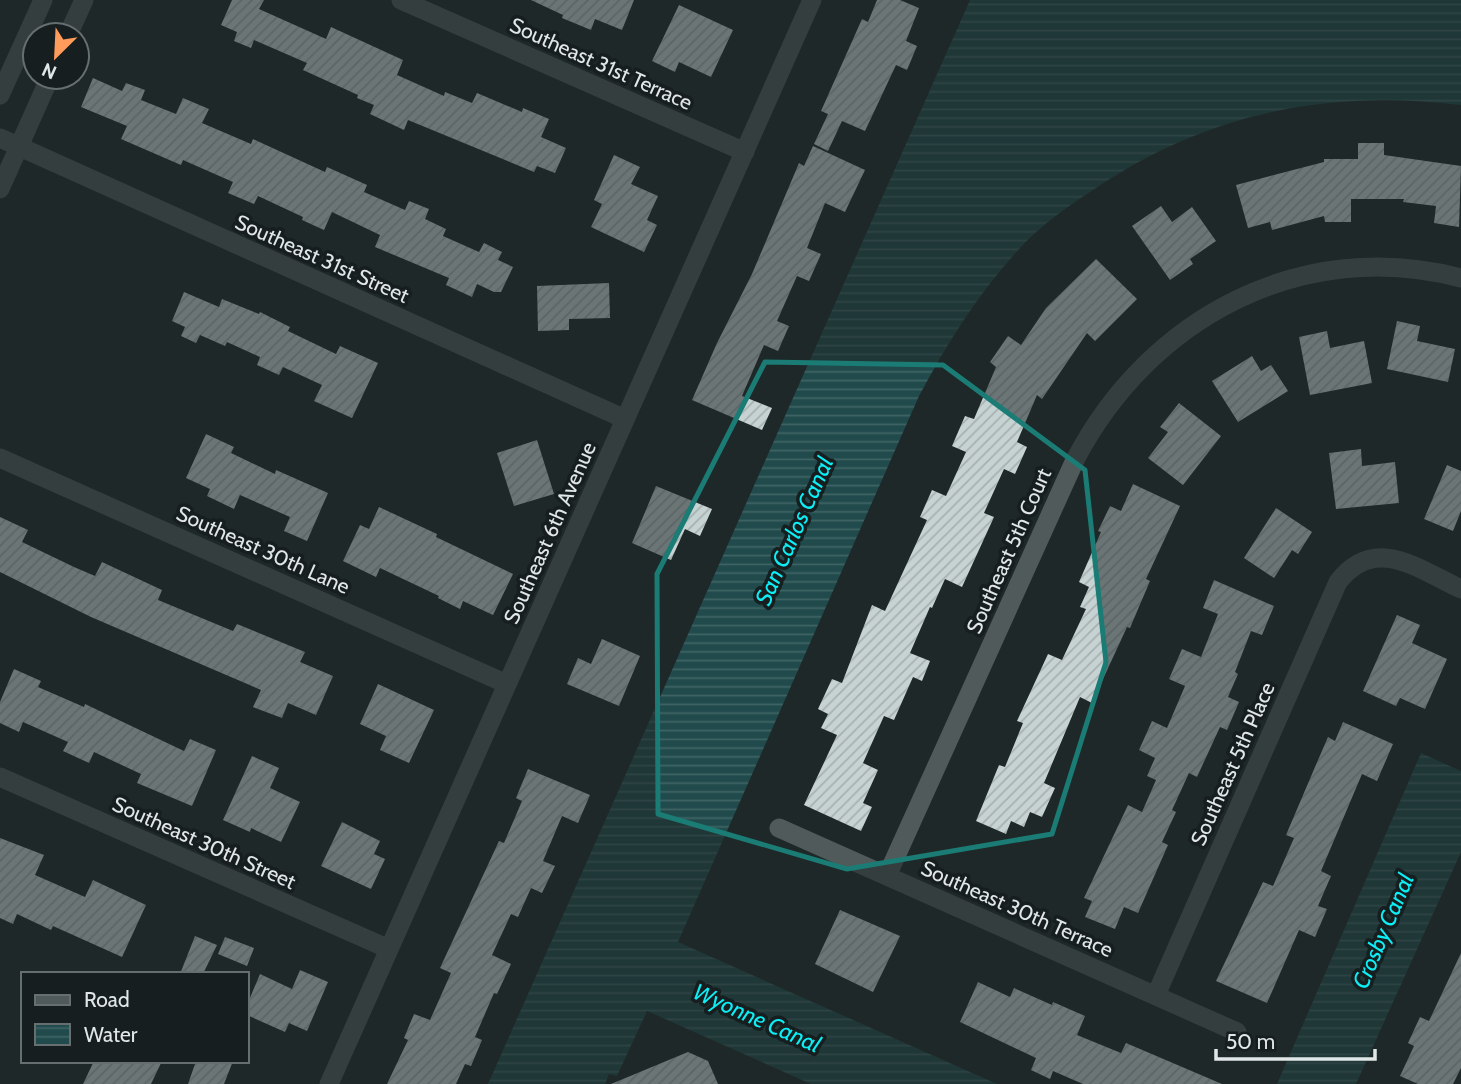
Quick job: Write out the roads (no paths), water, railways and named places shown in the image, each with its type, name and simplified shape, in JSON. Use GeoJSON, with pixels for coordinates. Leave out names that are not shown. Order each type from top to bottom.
{"type":"FeatureCollection","features":[{"type":"Feature","properties":{"kind":"street"},"geometry":{"type":"LineString","coordinates":[[0,95],[43,0]]}},
{"type":"Feature","properties":{"kind":"street"},"geometry":{"type":"LineString","coordinates":[[74,21],[84,0]]}},
{"type":"Feature","properties":{"kind":"street","name":"Southeast 31st Terrace"},"geometry":{"type":"LineString","coordinates":[[401,0],[745,152]]}},
{"type":"Feature","properties":{"kind":"street","name":"Southeast 6th Avenue"},"geometry":{"type":"LineString","coordinates":[[329,1084],[812,0]]}},
{"type":"Feature","properties":{"kind":"street"},"geometry":{"type":"LineString","coordinates":[[0,190],[44,91]]}},
{"type":"Feature","properties":{"kind":"street","name":"Southeast 31st Street"},"geometry":{"type":"LineString","coordinates":[[0,138],[625,419]]}},
{"type":"Feature","properties":{"kind":"street","name":"Southeast 5th Court"},"geometry":{"type":"LineString","coordinates":[[887,876],[1086,437],[1115,395],[1150,358],[1189,326],[1239,298],[1279,282],[1326,271],[1397,267],[1461,278]]}},
{"type":"Feature","properties":{"kind":"street","name":"Southeast 30th Lane"},"geometry":{"type":"LineString","coordinates":[[0,458],[507,684]]}},
{"type":"Feature","properties":{"kind":"street","name":"Southeast 5th Place"},"geometry":{"type":"LineString","coordinates":[[1156,995],[1333,592],[1345,573],[1363,559],[1381,557],[1397,560],[1461,589]]}},
{"type":"Feature","properties":{"kind":"street","name":"Southeast 30th Street"},"geometry":{"type":"LineString","coordinates":[[0,777],[389,950]]}},
{"type":"Feature","properties":{"kind":"street","name":"Southeast 30th Terrace"},"geometry":{"type":"LineString","coordinates":[[779,828],[1237,1032]]}},
{"type":"Feature","properties":{"kind":"water"},"geometry":{"type":"Polygon","coordinates":[[[970,0],[1461,0],[1461,105],[1363,101],[1316,104],[1270,112],[1181,141],[1138,162],[1066,208],[1021,247],[965,318],[919,396],[678,942],[997,1084],[811,1084],[647,1011],[617,1076],[609,1074],[605,1084],[488,1084],[970,0]]]}},
{"type":"Feature","properties":{"kind":"water","name":"Crosby Canal"},"geometry":{"type":"Polygon","coordinates":[[[1421,753],[1461,771],[1461,852],[1356,1084],[1277,1084],[1421,753]]]}},
{"type":"Feature","properties":{"kind":"water label","name":"San Carlos Canal"},"geometry":{"type":"Point","coordinates":[794,531]}},
{"type":"Feature","properties":{"kind":"water label","name":"Wyonne Canal"},"geometry":{"type":"Point","coordinates":[757,1018]}}]}
